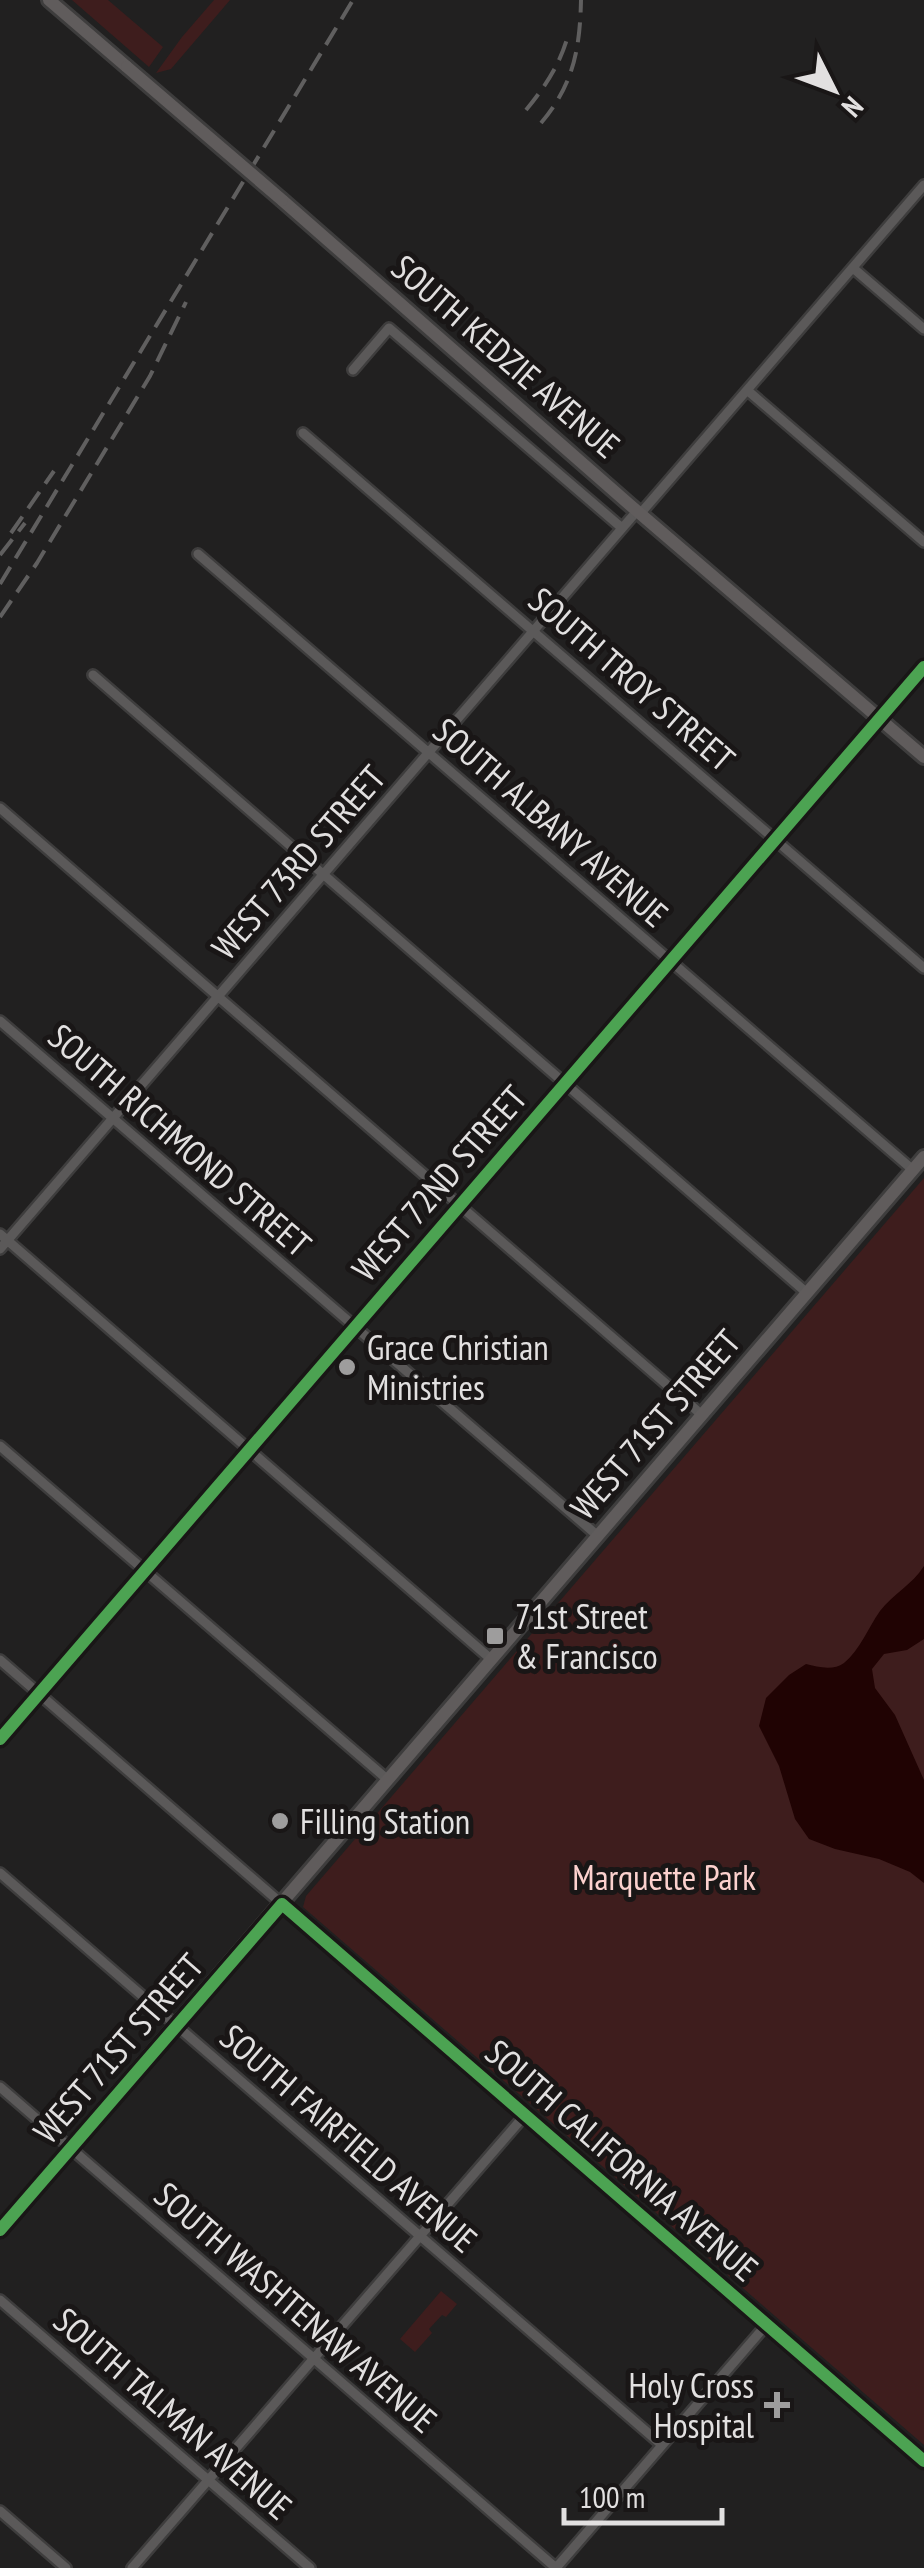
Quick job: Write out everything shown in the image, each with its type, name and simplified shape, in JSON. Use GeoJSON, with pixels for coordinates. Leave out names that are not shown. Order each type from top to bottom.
{"type":"FeatureCollection","features":[{"type":"Feature","properties":{"kind":"main road","name":"SOUTH KEDZIE AVENUE"},"geometry":{"type":"LineString","coordinates":[[49,0],[924,757]]}},
{"type":"Feature","properties":{"kind":"main road","name":"WEST 71ST STREET"},"geometry":{"type":"LineString","coordinates":[[0,2230],[924,1158]]}},
{"type":"Feature","properties":{"kind":"main road","name":"SOUTH CALIFORNIA AVENUE"},"geometry":{"type":"LineString","coordinates":[[282,1904],[924,2461]]}},
{"type":"Feature","properties":{"kind":"street","name":"WEST 73RD STREET"},"geometry":{"type":"LineString","coordinates":[[2,1241],[924,185]]}},
{"type":"Feature","properties":{"kind":"street"},"geometry":{"type":"LineString","coordinates":[[852,268],[924,330]]}},
{"type":"Feature","properties":{"kind":"street","name":"SOUTH KEDZIE AVENUE"},"geometry":{"type":"LineString","coordinates":[[353,370],[390,328],[622,528]]}},
{"type":"Feature","properties":{"kind":"street"},"geometry":{"type":"LineString","coordinates":[[747,390],[924,542]]}},
{"type":"Feature","properties":{"kind":"street","name":"SOUTH TROY STREET"},"geometry":{"type":"LineString","coordinates":[[303,433],[924,968]]}},
{"type":"Feature","properties":{"kind":"street","name":"SOUTH ALBANY AVENUE"},"geometry":{"type":"LineString","coordinates":[[198,554],[913,1170]]}},
{"type":"Feature","properties":{"kind":"street","name":"WEST 72ND STREET"},"geometry":{"type":"LineString","coordinates":[[0,1738],[924,667]]}},
{"type":"Feature","properties":{"kind":"street"},"geometry":{"type":"LineString","coordinates":[[93,675],[807,1293]]}},
{"type":"Feature","properties":{"kind":"street"},"geometry":{"type":"LineString","coordinates":[[0,808],[702,1415]]}},
{"type":"Feature","properties":{"kind":"street","name":"SOUTH RICHMOND STREET"},"geometry":{"type":"LineString","coordinates":[[0,1021],[598,1536]]}},
{"type":"Feature","properties":{"kind":"street"},"geometry":{"type":"LineString","coordinates":[[2,1241],[250,1449],[492,1660]]}},
{"type":"Feature","properties":{"kind":"street"},"geometry":{"type":"LineString","coordinates":[[0,1446],[388,1780]]}},
{"type":"Feature","properties":{"kind":"street","name":"SOUTH CALIFORNIA AVENUE"},"geometry":{"type":"LineString","coordinates":[[0,1660],[282,1904]]}},
{"type":"Feature","properties":{"kind":"street","name":"SOUTH FAIRFIELD AVENUE"},"geometry":{"type":"LineString","coordinates":[[0,1873],[662,2445]]}},
{"type":"Feature","properties":{"kind":"street","name":"SOUTH WASHTENAW AVENUE"},"geometry":{"type":"LineString","coordinates":[[0,2087],[556,2568]]}},
{"type":"Feature","properties":{"kind":"street"},"geometry":{"type":"LineString","coordinates":[[132,2568],[525,2114]]}},
{"type":"Feature","properties":{"kind":"street","name":"SOUTH TALMAN AVENUE"},"geometry":{"type":"LineString","coordinates":[[0,2300],[310,2568]]}},
{"type":"Feature","properties":{"kind":"street"},"geometry":{"type":"LineString","coordinates":[[556,2568],[767,2324]]}},
{"type":"Feature","properties":{"kind":"street"},"geometry":{"type":"LineString","coordinates":[[0,2511],[66,2568]]}},
{"type":"Feature","properties":{"kind":"green space"},"geometry":{"type":"Polygon","coordinates":[[[72,0],[108,0],[163,47],[149,67],[72,0]]]}},
{"type":"Feature","properties":{"kind":"green space"},"geometry":{"type":"Polygon","coordinates":[[[214,0],[230,0],[171,69],[156,73],[182,37],[214,0]]]}},
{"type":"Feature","properties":{"kind":"green space","name":"Marquette Park"},"geometry":{"type":"Polygon","coordinates":[[[924,1178],[924,2445],[303,1907],[306,1896],[924,1178]]]}},
{"type":"Feature","properties":{"kind":"green space"},"geometry":{"type":"Polygon","coordinates":[[[441,2291],[457,2304],[429,2329],[432,2333],[415,2352],[400,2339],[441,2291]]]}},
{"type":"Feature","properties":{"kind":"shaded area"},"geometry":{"type":"Polygon","coordinates":[[[924,1566],[924,1639],[907,1650],[884,1654],[872,1669],[875,1688],[895,1715],[924,1780],[924,1883],[910,1872],[879,1859],[809,1839],[795,1819],[779,1766],[759,1726],[766,1698],[789,1675],[806,1664],[830,1668],[844,1663],[880,1611],[924,1566]]]}},
{"type":"Feature","properties":{"kind":"railway"},"geometry":{"type":"LineString","coordinates":[[0,584],[353,0]]}},
{"type":"Feature","properties":{"kind":"railway"},"geometry":{"type":"LineString","coordinates":[[541,123],[561,95],[573,66],[581,0]]}},
{"type":"Feature","properties":{"kind":"railway"},"geometry":{"type":"LineString","coordinates":[[526,110],[550,76],[567,39]]}},
{"type":"Feature","properties":{"kind":"railway"},"geometry":{"type":"LineString","coordinates":[[0,617],[150,376],[186,302]]}},
{"type":"Feature","properties":{"kind":"railway"},"geometry":{"type":"LineString","coordinates":[[11,533],[54,471]]}},
{"type":"Feature","properties":{"kind":"railway"},"geometry":{"type":"LineString","coordinates":[[0,555],[25,523]]}},
{"type":"Feature","properties":{"kind":"cycle path"},"geometry":{"type":"LineString","coordinates":[[0,1739],[924,667]]}},
{"type":"Feature","properties":{"kind":"cycle path"},"geometry":{"type":"LineString","coordinates":[[0,2230],[282,1904],[924,2461]]}},
{"type":"Feature","properties":{"kind":"place","name":"Grace Christian Ministries"},"geometry":{"type":"Point","coordinates":[347,1367]}},
{"type":"Feature","properties":{"kind":"place","name":"71st Street & Francisco"},"geometry":{"type":"Point","coordinates":[495,1636]}},
{"type":"Feature","properties":{"kind":"place","name":"Filling Station"},"geometry":{"type":"Point","coordinates":[280,1821]}},
{"type":"Feature","properties":{"kind":"place","name":"Holy Cross Hospital"},"geometry":{"type":"Point","coordinates":[777,2405]}}]}
